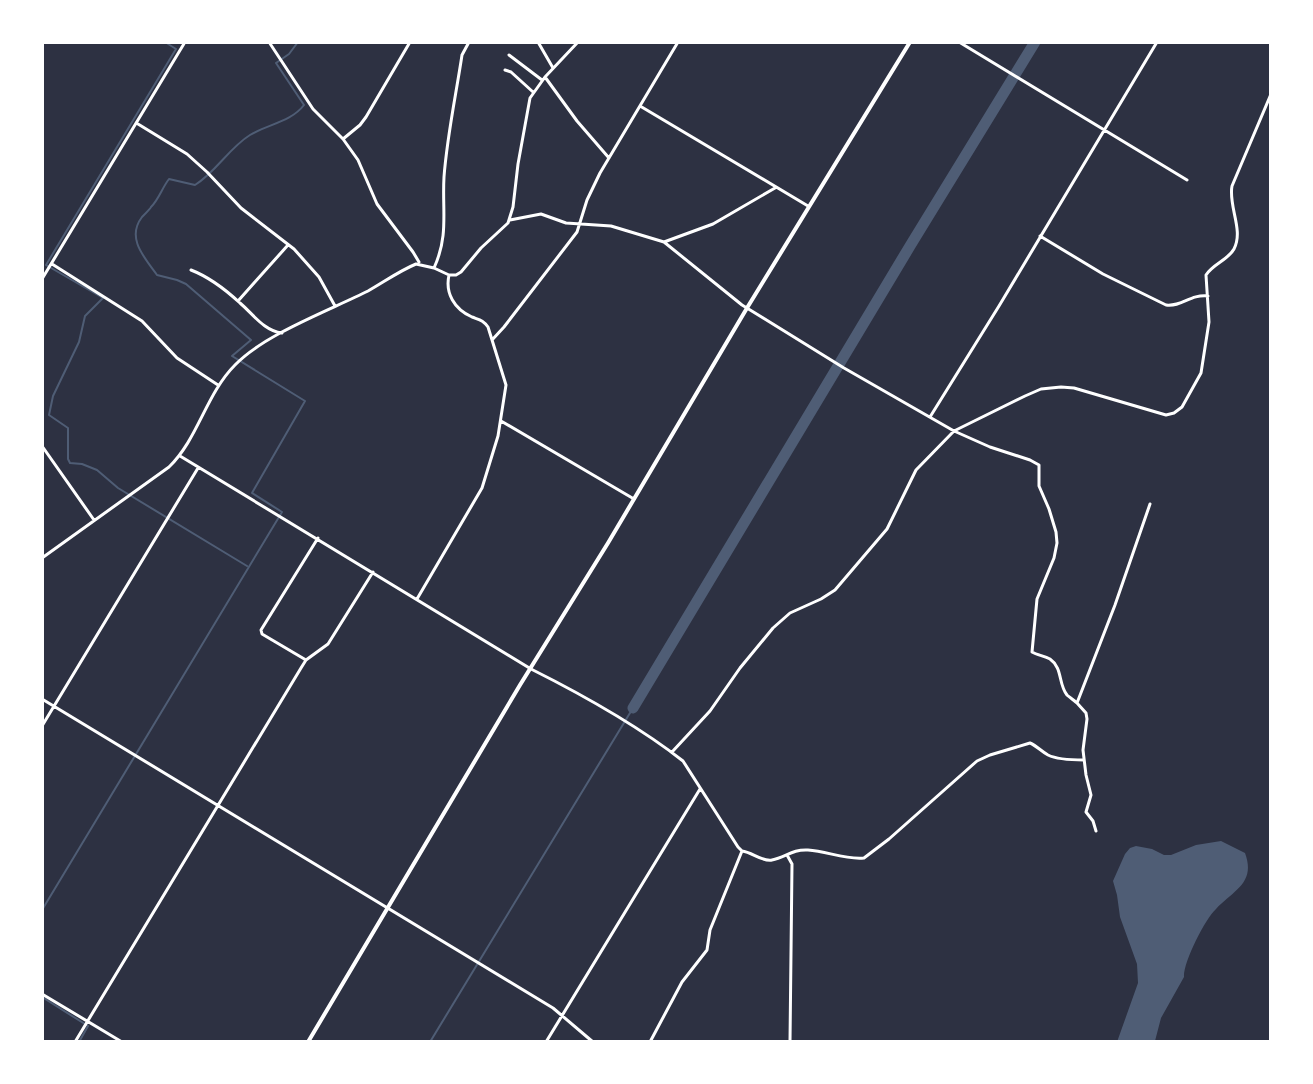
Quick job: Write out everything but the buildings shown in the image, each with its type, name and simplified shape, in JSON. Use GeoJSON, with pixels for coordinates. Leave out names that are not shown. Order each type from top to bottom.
{"type":"FeatureCollection","features":[{"type":"Feature","properties":{"kind":"main road"},"geometry":{"type":"LineString","coordinates":[[308,1042],[747,308],[910,42]]}},
{"type":"Feature","properties":{"kind":"street"},"geometry":{"type":"LineString","coordinates":[[42,279],[185,42]]}},
{"type":"Feature","properties":{"kind":"street"},"geometry":{"type":"LineString","coordinates":[[269,42],[313,109],[343,139],[358,160],[375,200],[419,263]]}},
{"type":"Feature","properties":{"kind":"street"},"geometry":{"type":"LineString","coordinates":[[343,139],[366,117],[410,42]]}},
{"type":"Feature","properties":{"kind":"street"},"geometry":{"type":"LineString","coordinates":[[434,268],[444,234],[444,178],[462,55],[469,42]]}},
{"type":"Feature","properties":{"kind":"street"},"geometry":{"type":"LineString","coordinates":[[538,42],[553,68]]}},
{"type":"Feature","properties":{"kind":"street"},"geometry":{"type":"LineString","coordinates":[[510,220],[526,115],[533,92],[578,42]]}},
{"type":"Feature","properties":{"kind":"street"},"geometry":{"type":"LineString","coordinates":[[492,340],[577,232],[587,200],[609,158],[678,42]]}},
{"type":"Feature","properties":{"kind":"street"},"geometry":{"type":"LineString","coordinates":[[959,42],[1187,180]]}},
{"type":"Feature","properties":{"kind":"street"},"geometry":{"type":"LineString","coordinates":[[930,417],[1157,42]]}},
{"type":"Feature","properties":{"kind":"street"},"geometry":{"type":"LineString","coordinates":[[509,55],[544,78],[609,158]]}},
{"type":"Feature","properties":{"kind":"street"},"geometry":{"type":"LineString","coordinates":[[505,70],[533,92]]}},
{"type":"Feature","properties":{"kind":"street"},"geometry":{"type":"LineString","coordinates":[[672,752],[710,711],[773,628],[790,613],[835,590],[887,529],[920,465],[954,431],[1041,389],[1074,388],[1158,414],[1174,413],[1182,407],[1201,373],[1209,322],[1207,273],[1229,256],[1237,242],[1232,186],[1271,94]]}},
{"type":"Feature","properties":{"kind":"street"},"geometry":{"type":"LineString","coordinates":[[640,106],[809,207]]}},
{"type":"Feature","properties":{"kind":"street"},"geometry":{"type":"LineString","coordinates":[[137,123],[187,154],[241,208],[300,255],[319,277],[335,306]]}},
{"type":"Feature","properties":{"kind":"street"},"geometry":{"type":"LineString","coordinates":[[664,242],[709,226],[762,198],[776,187]]}},
{"type":"Feature","properties":{"kind":"street"},"geometry":{"type":"LineString","coordinates":[[42,558],[169,467],[180,456],[218,385],[235,364],[256,347],[419,263],[456,275],[510,220],[538,213],[566,223],[611,226],[664,242],[747,308],[844,368],[954,431],[1039,465],[1038,482],[1057,543],[1037,599],[1032,652],[1048,658],[1055,665],[1065,692],[1084,710],[1087,719],[1084,760],[1091,795],[1086,812],[1096,831]]}},
{"type":"Feature","properties":{"kind":"street"},"geometry":{"type":"LineString","coordinates":[[1040,236],[1103,274],[1166,305],[1175,305],[1198,295],[1208,296]]}},
{"type":"Feature","properties":{"kind":"street"},"geometry":{"type":"LineString","coordinates":[[238,301],[288,245]]}},
{"type":"Feature","properties":{"kind":"street"},"geometry":{"type":"LineString","coordinates":[[52,264],[142,321],[177,358],[218,385]]}},
{"type":"Feature","properties":{"kind":"street"},"geometry":{"type":"LineString","coordinates":[[191,270],[238,301],[268,329],[282,333]]}},
{"type":"Feature","properties":{"kind":"street"},"geometry":{"type":"LineString","coordinates":[[417,600],[482,488],[501,421],[506,385],[485,322],[466,313],[453,301],[448,290],[449,275]]}},
{"type":"Feature","properties":{"kind":"street"},"geometry":{"type":"LineString","coordinates":[[501,421],[634,499]]}},
{"type":"Feature","properties":{"kind":"street"},"geometry":{"type":"LineString","coordinates":[[42,446],[94,520]]}},
{"type":"Feature","properties":{"kind":"street"},"geometry":{"type":"LineString","coordinates":[[180,456],[672,752],[683,761],[742,851],[769,860],[795,850],[864,858],[977,761],[990,755],[1030,743],[1056,757],[1084,760]]}},
{"type":"Feature","properties":{"kind":"street"},"geometry":{"type":"LineString","coordinates":[[42,726],[198,468]]}},
{"type":"Feature","properties":{"kind":"street"},"geometry":{"type":"LineString","coordinates":[[1077,703],[1150,504]]}},
{"type":"Feature","properties":{"kind":"street"},"geometry":{"type":"LineString","coordinates":[[306,660],[262,634],[261,630],[318,538]]}},
{"type":"Feature","properties":{"kind":"street"},"geometry":{"type":"LineString","coordinates":[[75,1042],[306,660],[328,644],[373,572]]}},
{"type":"Feature","properties":{"kind":"street"},"geometry":{"type":"LineString","coordinates":[[42,699],[563,1014],[593,1042]]}},
{"type":"Feature","properties":{"kind":"street"},"geometry":{"type":"LineString","coordinates":[[546,1042],[700,788]]}},
{"type":"Feature","properties":{"kind":"street"},"geometry":{"type":"LineString","coordinates":[[650,1042],[682,982],[707,950],[710,930],[742,851]]}},
{"type":"Feature","properties":{"kind":"street"},"geometry":{"type":"LineString","coordinates":[[786,854],[792,864],[790,1042]]}},
{"type":"Feature","properties":{"kind":"street"},"geometry":{"type":"LineString","coordinates":[[42,994],[122,1042]]}},
{"type":"Feature","properties":{"kind":"water"},"geometry":{"type":"Polygon","coordinates":[[[1221,841],[1245,853],[1248,872],[1245,879],[1211,914],[1201,931],[1184,977],[1161,1018],[1155,1041],[1117,1042],[1138,983],[1137,964],[1120,917],[1113,881],[1125,854],[1136,846],[1171,855],[1196,845],[1221,841]]]}},
{"type":"Feature","properties":{"kind":"waterway"},"geometry":{"type":"LineString","coordinates":[[165,42],[176,49],[46,265],[103,298],[85,316],[79,342],[53,396],[49,415],[68,428],[70,463],[97,470],[118,488],[247,566]]}},
{"type":"Feature","properties":{"kind":"waterway"},"geometry":{"type":"LineString","coordinates":[[42,910],[282,512],[252,493],[305,401],[232,356],[251,340],[186,284],[157,275],[139,247],[136,232],[142,217],[169,179],[195,185],[210,174],[242,140],[299,111],[304,105],[276,63],[289,54],[298,42]]}},
{"type":"Feature","properties":{"kind":"waterway"},"geometry":{"type":"LineString","coordinates":[[633,708],[1035,42]]}},
{"type":"Feature","properties":{"kind":"waterway"},"geometry":{"type":"LineString","coordinates":[[430,1042],[633,708]]}},
{"type":"Feature","properties":{"kind":"waterway"},"geometry":{"type":"LineString","coordinates":[[42,997],[88,1026],[79,1042]]}}]}
